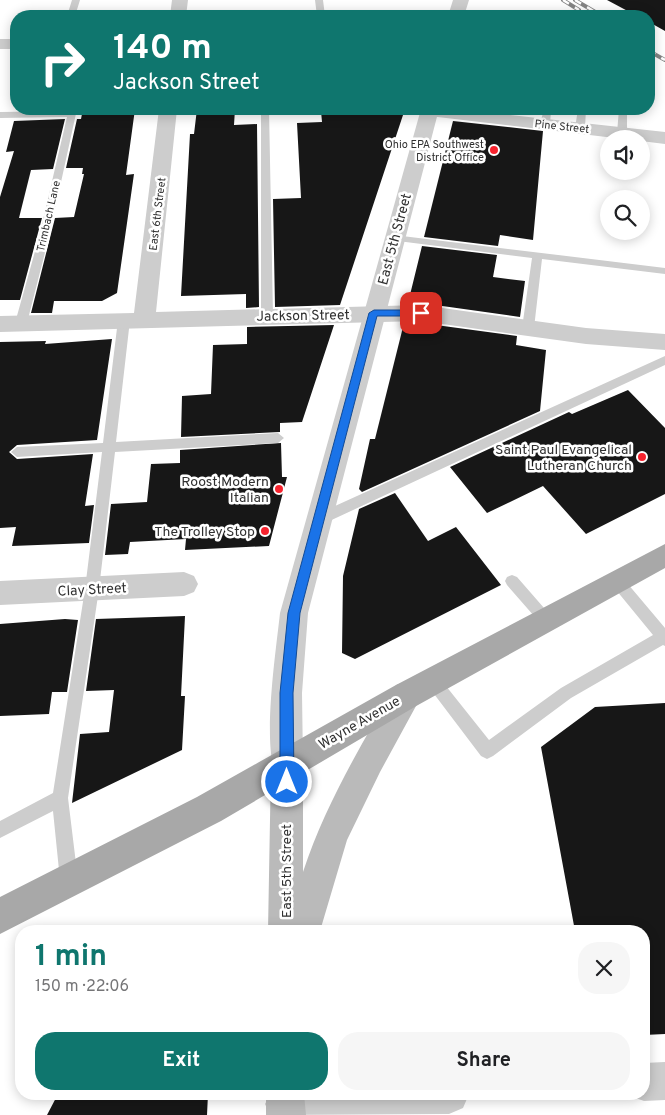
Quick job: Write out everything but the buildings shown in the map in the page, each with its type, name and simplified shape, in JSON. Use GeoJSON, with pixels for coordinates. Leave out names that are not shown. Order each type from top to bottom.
{"type":"FeatureCollection","features":[{"type":"Feature","properties":{"kind":"main road","name":"Wayne Avenue"},"geometry":{"type":"LineString","coordinates":[[0,916],[209,809],[420,688],[665,555]]}},
{"type":"Feature","properties":{"kind":"main road"},"geometry":{"type":"LineString","coordinates":[[304,925],[332,835],[369,761],[420,688]]}},
{"type":"Feature","properties":{"kind":"main road","name":"East 5th Street"},"geometry":{"type":"LineString","coordinates":[[286,925],[287,764]]}},
{"type":"Feature","properties":{"kind":"street","name":"East 6th Street"},"geometry":{"type":"LineString","coordinates":[[134,319],[167,115]]}},
{"type":"Feature","properties":{"kind":"street","name":"East 5th Street"},"geometry":{"type":"LineString","coordinates":[[287,764],[286,693],[294,613],[429,115]]}},
{"type":"Feature","properties":{"kind":"street","name":"Pine Street"},"geometry":{"type":"LineString","coordinates":[[502,115],[546,118],[580,128],[600,130]]}},
{"type":"Feature","properties":{"kind":"street","name":"Pine Street"},"geometry":{"type":"LineString","coordinates":[[650,136],[665,138]]}},
{"type":"Feature","properties":{"kind":"street","name":"Jackson Street"},"geometry":{"type":"LineString","coordinates":[[11,324],[134,319],[421,313],[618,340],[665,342]]}},
{"type":"Feature","properties":{"kind":"street","name":"Clay Street"},"geometry":{"type":"LineString","coordinates":[[0,593],[184,584]]}},
{"type":"Feature","properties":{"kind":"street"},"geometry":{"type":"LineString","coordinates":[[650,1082],[665,1081]]}},
{"type":"Feature","properties":{"kind":"street"},"geometry":{"type":"LineString","coordinates":[[286,1104],[351,1100]]}},
{"type":"Feature","properties":{"kind":"lane"},"geometry":{"type":"LineString","coordinates":[[0,0],[10,0]]}},
{"type":"Feature","properties":{"kind":"lane"},"geometry":{"type":"LineString","coordinates":[[0,116],[14,115]]}},
{"type":"Feature","properties":{"kind":"lane","name":"Trimbach Lane"},"geometry":{"type":"LineString","coordinates":[[11,324],[44,237],[71,115]]}},
{"type":"Feature","properties":{"kind":"lane"},"geometry":{"type":"LineString","coordinates":[[265,115],[267,316]]}},
{"type":"Feature","properties":{"kind":"lane"},"geometry":{"type":"LineString","coordinates":[[580,128],[581,115]]}},
{"type":"Feature","properties":{"kind":"lane"},"geometry":{"type":"LineString","coordinates":[[622,130],[623,115]]}},
{"type":"Feature","properties":{"kind":"lane"},"geometry":{"type":"LineString","coordinates":[[394,238],[537,257],[665,271]]}},
{"type":"Feature","properties":{"kind":"lane"},"geometry":{"type":"LineString","coordinates":[[528,328],[537,257]]}},
{"type":"Feature","properties":{"kind":"lane"},"geometry":{"type":"LineString","coordinates":[[69,880],[60,798],[92,589],[108,448],[134,319]]}},
{"type":"Feature","properties":{"kind":"lane"},"geometry":{"type":"LineString","coordinates":[[318,520],[665,360]]}},
{"type":"Feature","properties":{"kind":"lane"},"geometry":{"type":"LineString","coordinates":[[17,452],[278,438]]}},
{"type":"Feature","properties":{"kind":"lane"},"geometry":{"type":"LineString","coordinates":[[512,581],[546,620]]}},
{"type":"Feature","properties":{"kind":"lane"},"geometry":{"type":"LineString","coordinates":[[420,688],[487,751],[566,694],[664,638],[617,581]]}},
{"type":"Feature","properties":{"kind":"lane"},"geometry":{"type":"LineString","coordinates":[[0,830],[60,798]]}},
{"type":"Feature","properties":{"kind":"railway"},"geometry":{"type":"LineString","coordinates":[[563,0],[579,10]]}},
{"type":"Feature","properties":{"kind":"railway"},"geometry":{"type":"LineString","coordinates":[[575,0],[592,10]]}},
{"type":"Feature","properties":{"kind":"railway"},"geometry":{"type":"LineString","coordinates":[[655,54],[665,60]]}},
{"type":"Feature","properties":{"kind":"place","name":"Ohio EPA Southwest District Office"},"geometry":{"type":"Point","coordinates":[494,150]}},
{"type":"Feature","properties":{"kind":"place","name":"Saint Paul Evangelical Lutheran Church"},"geometry":{"type":"Point","coordinates":[642,457]}},
{"type":"Feature","properties":{"kind":"place","name":"Roost Modern Italian"},"geometry":{"type":"Point","coordinates":[279,489]}},
{"type":"Feature","properties":{"kind":"place","name":"The Trolley Stop"},"geometry":{"type":"Point","coordinates":[265,531]}},
{"type":"Feature","properties":{"kind":"route"},"geometry":{"type":"LineString","coordinates":[[287,782],[286,693],[294,613],[374,313],[421,313]]}}]}
